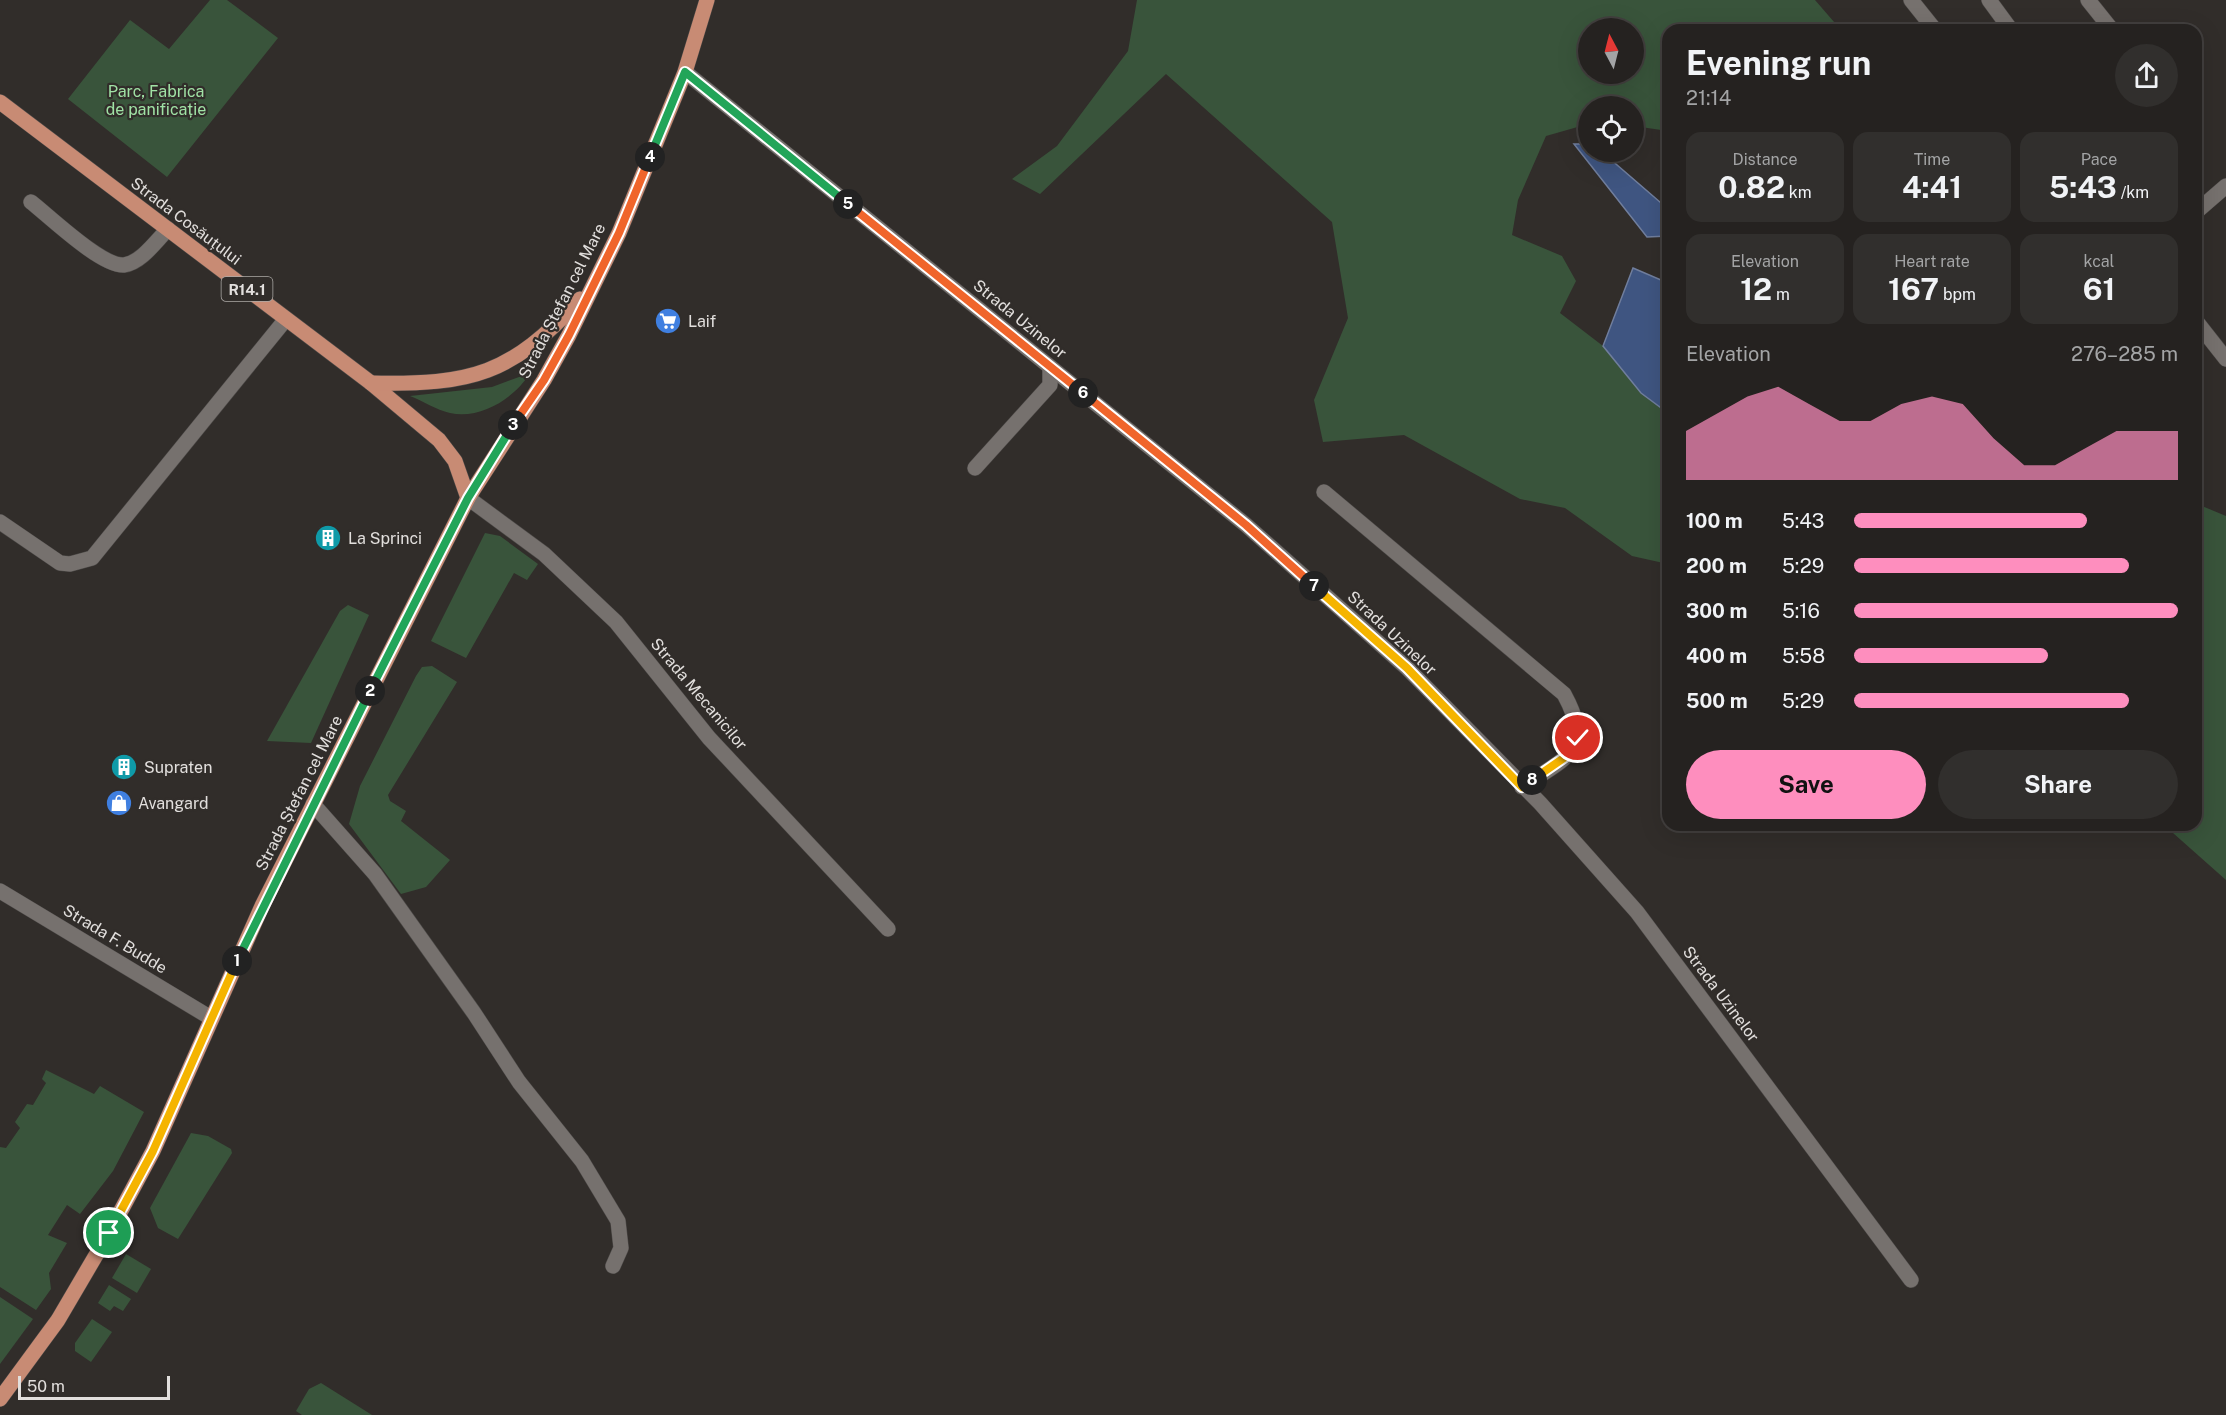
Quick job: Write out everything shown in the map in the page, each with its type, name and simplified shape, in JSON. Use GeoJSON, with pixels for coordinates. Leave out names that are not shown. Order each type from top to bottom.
{"type":"FeatureCollection","features":[{"type":"Feature","properties":{"kind":"main road","name":"Strada Ștefan cel Mare"},"geometry":{"type":"LineString","coordinates":[[0,1399],[58,1320],[109,1233],[158,1140],[211,1018],[313,804],[468,498],[544,380],[569,335],[590,288],[619,233],[685,72],[707,0]]}},
{"type":"Feature","properties":{"kind":"main road","name":"Strada Cosăuțului"},"geometry":{"type":"LineString","coordinates":[[0,102],[371,383],[439,440],[455,461],[468,498]]}},
{"type":"Feature","properties":{"kind":"main road"},"geometry":{"type":"LineString","coordinates":[[371,383],[449,381],[470,377],[506,363],[550,331],[590,288]]}},
{"type":"Feature","properties":{"kind":"street"},"geometry":{"type":"LineString","coordinates":[[1911,0],[1930,24]]}},
{"type":"Feature","properties":{"kind":"street"},"geometry":{"type":"LineString","coordinates":[[1989,0],[2007,24]]}},
{"type":"Feature","properties":{"kind":"street"},"geometry":{"type":"LineString","coordinates":[[2088,0],[2107,24]]}},
{"type":"Feature","properties":{"kind":"street","name":"Strada Uzinelor"},"geometry":{"type":"LineString","coordinates":[[685,72],[1246,525],[1407,668],[1540,803],[1637,912],[1911,1280]]}},
{"type":"Feature","properties":{"kind":"street"},"geometry":{"type":"LineString","coordinates":[[2202,207],[2226,186]]}},
{"type":"Feature","properties":{"kind":"street"},"geometry":{"type":"LineString","coordinates":[[31,202],[107,261],[125,265],[140,257],[168,229]]}},
{"type":"Feature","properties":{"kind":"street"},"geometry":{"type":"LineString","coordinates":[[0,522],[60,563],[70,564],[92,558],[286,319]]}},
{"type":"Feature","properties":{"kind":"street"},"geometry":{"type":"LineString","coordinates":[[2202,328],[2225,356]]}},
{"type":"Feature","properties":{"kind":"street"},"geometry":{"type":"LineString","coordinates":[[975,468],[1050,385],[1050,367]]}},
{"type":"Feature","properties":{"kind":"street"},"geometry":{"type":"LineString","coordinates":[[1324,492],[1564,694],[1577,723],[1578,738],[1571,753],[1522,787]]}},
{"type":"Feature","properties":{"kind":"street","name":"Strada Mecanicilor"},"geometry":{"type":"LineString","coordinates":[[468,498],[544,554],[616,622],[709,738],[888,929]]}},
{"type":"Feature","properties":{"kind":"street"},"geometry":{"type":"LineString","coordinates":[[313,804],[375,874],[474,1012],[519,1082],[582,1161],[618,1221],[621,1248],[613,1266]]}},
{"type":"Feature","properties":{"kind":"street","name":"Strada F. Budde"},"geometry":{"type":"LineString","coordinates":[[0,891],[211,1018]]}},
{"type":"Feature","properties":{"kind":"green space","name":"Parc, Fabrica de panificație"},"geometry":{"type":"Polygon","coordinates":[[[210,0],[227,0],[278,38],[167,177],[68,99],[130,20],[169,49],[210,0]]]}},
{"type":"Feature","properties":{"kind":"green space"},"geometry":{"type":"Polygon","coordinates":[[[1137,0],[1815,0],[1836,24],[1662,24],[1662,130],[1644,127],[1644,96],[1578,96],[1578,127],[1546,136],[1518,200],[1512,235],[1562,256],[1576,281],[1560,313],[1603,346],[1641,393],[1662,409],[1662,563],[1632,556],[1565,508],[1520,499],[1404,435],[1323,442],[1314,400],[1348,318],[1332,222],[1166,74],[1040,194],[1012,179],[1057,146],[1128,51],[1137,0]]]}},
{"type":"Feature","properties":{"kind":"green space"},"geometry":{"type":"Polygon","coordinates":[[[530,373],[506,398],[485,410],[473,413],[445,412],[410,396],[492,387],[530,373]]]}},
{"type":"Feature","properties":{"kind":"green space"},"geometry":{"type":"Polygon","coordinates":[[[2202,506],[2226,516],[2226,880],[2171,831],[2202,831],[2202,506]]]}},
{"type":"Feature","properties":{"kind":"green space"},"geometry":{"type":"Polygon","coordinates":[[[485,533],[500,536],[538,564],[527,580],[514,573],[466,658],[431,641],[485,533]]]}},
{"type":"Feature","properties":{"kind":"green space"},"geometry":{"type":"Polygon","coordinates":[[[348,605],[369,615],[311,743],[267,741],[340,611],[348,605]]]}},
{"type":"Feature","properties":{"kind":"green space"},"geometry":{"type":"Polygon","coordinates":[[[432,666],[457,682],[388,795],[390,801],[406,811],[401,821],[450,860],[426,887],[401,894],[349,824],[360,786],[416,676],[422,667],[432,666]]]}},
{"type":"Feature","properties":{"kind":"green space"},"geometry":{"type":"Polygon","coordinates":[[[46,1070],[94,1094],[100,1086],[144,1112],[113,1171],[80,1214],[67,1205],[48,1235],[67,1243],[49,1273],[51,1289],[36,1310],[0,1287],[0,1147],[6,1148],[20,1128],[15,1122],[27,1104],[33,1105],[46,1083],[42,1079],[46,1070]]]}},
{"type":"Feature","properties":{"kind":"green space"},"geometry":{"type":"Polygon","coordinates":[[[191,1133],[208,1136],[231,1149],[232,1153],[178,1239],[158,1228],[150,1208],[191,1133]]]}},
{"type":"Feature","properties":{"kind":"green space"},"geometry":{"type":"Polygon","coordinates":[[[126,1254],[151,1269],[137,1293],[112,1278],[126,1254]]]}},
{"type":"Feature","properties":{"kind":"green space"},"geometry":{"type":"Polygon","coordinates":[[[109,1285],[131,1299],[123,1311],[114,1306],[110,1311],[98,1303],[109,1285]]]}},
{"type":"Feature","properties":{"kind":"green space"},"geometry":{"type":"Polygon","coordinates":[[[0,1297],[33,1319],[0,1364],[0,1297]]]}},
{"type":"Feature","properties":{"kind":"green space"},"geometry":{"type":"Polygon","coordinates":[[[92,1319],[112,1332],[91,1362],[75,1351],[75,1343],[92,1319]]]}},
{"type":"Feature","properties":{"kind":"green space"},"geometry":{"type":"Polygon","coordinates":[[[321,1383],[372,1415],[302,1415],[296,1411],[309,1389],[321,1383]]]}},
{"type":"Feature","properties":{"kind":"water"},"geometry":{"type":"Polygon","coordinates":[[[1588,162],[1614,162],[1662,204],[1662,236],[1647,237],[1588,162]]]}},
{"type":"Feature","properties":{"kind":"water"},"geometry":{"type":"Polygon","coordinates":[[[1633,268],[1662,280],[1662,409],[1641,393],[1603,346],[1633,268]]]}},
{"type":"Feature","properties":{"kind":"place","name":"Laif"},"geometry":{"type":"Point","coordinates":[668,321]}},
{"type":"Feature","properties":{"kind":"place","name":"La Sprinci"},"geometry":{"type":"Point","coordinates":[328,538]}},
{"type":"Feature","properties":{"kind":"place","name":"Supraten"},"geometry":{"type":"Point","coordinates":[124,767]}},
{"type":"Feature","properties":{"kind":"place","name":"Avangard"},"geometry":{"type":"Point","coordinates":[119,803]}},
{"type":"Feature","properties":{"kind":"route"},"geometry":{"type":"LineString","coordinates":[[109,1233],[153,1151],[262,906],[468,498],[544,380],[569,335],[590,288],[619,233],[685,72],[1246,525],[1407,668],[1522,787],[1571,753],[1578,738]]}}]}
